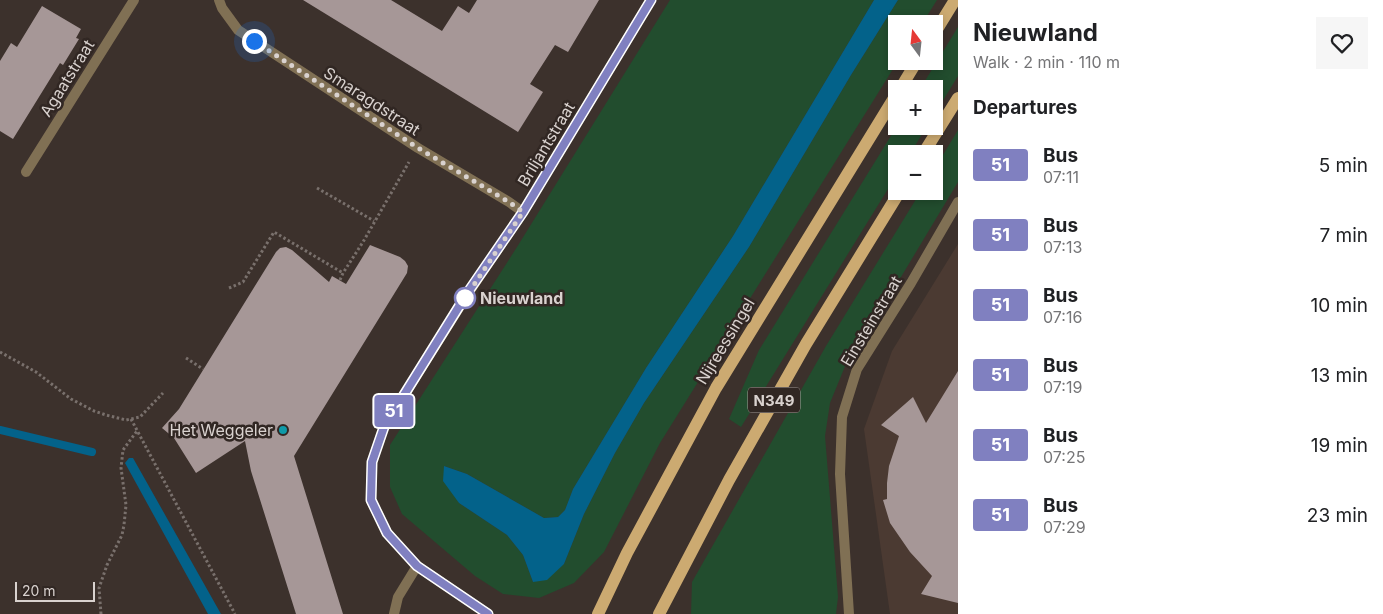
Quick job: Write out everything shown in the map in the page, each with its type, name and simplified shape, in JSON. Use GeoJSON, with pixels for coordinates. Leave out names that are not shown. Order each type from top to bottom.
{"type":"FeatureCollection","features":[{"type":"Feature","properties":{"kind":"main road"},"geometry":{"type":"LineString","coordinates":[[943,19],[955,0]]}},
{"type":"Feature","properties":{"kind":"main road"},"geometry":{"type":"LineString","coordinates":[[929,145],[958,98]]}},
{"type":"Feature","properties":{"kind":"main road","name":"Nijreessingel"},"geometry":{"type":"LineString","coordinates":[[598,614],[627,553],[716,388],[888,107]]}},
{"type":"Feature","properties":{"kind":"main road","name":"N349"},"geometry":{"type":"LineString","coordinates":[[659,614],[729,480],[801,352],[894,200]]}},
{"type":"Feature","properties":{"kind":"street","name":"Agaatstraat"},"geometry":{"type":"LineString","coordinates":[[26,172],[134,0]]}},
{"type":"Feature","properties":{"kind":"street","name":"Smaragdstraat"},"geometry":{"type":"LineString","coordinates":[[219,0],[222,8],[238,30],[418,148],[523,212]]}},
{"type":"Feature","properties":{"kind":"street","name":"Briljantstraat"},"geometry":{"type":"LineString","coordinates":[[488,614],[417,566],[387,533],[371,500],[372,462],[384,427],[468,292],[523,212],[651,0]]}},
{"type":"Feature","properties":{"kind":"street","name":"Einsteinstraat"},"geometry":{"type":"LineString","coordinates":[[849,614],[840,474],[842,417],[857,369],[911,283],[958,202]]}},
{"type":"Feature","properties":{"kind":"street"},"geometry":{"type":"LineString","coordinates":[[394,614],[398,597],[417,566]]}},
{"type":"Feature","properties":{"kind":"path"},"geometry":{"type":"LineString","coordinates":[[340,280],[418,148]]}},
{"type":"Feature","properties":{"kind":"path"},"geometry":{"type":"LineString","coordinates":[[317,188],[374,221]]}},
{"type":"Feature","properties":{"kind":"path"},"geometry":{"type":"LineString","coordinates":[[229,288],[243,282],[274,232],[343,273]]}},
{"type":"Feature","properties":{"kind":"path"},"geometry":{"type":"LineString","coordinates":[[0,352],[36,372],[71,399],[106,415],[126,420],[140,417],[163,393]]}},
{"type":"Feature","properties":{"kind":"path"},"geometry":{"type":"LineString","coordinates":[[186,358],[203,369]]}},
{"type":"Feature","properties":{"kind":"path"},"geometry":{"type":"LineString","coordinates":[[131,419],[235,614]]}},
{"type":"Feature","properties":{"kind":"path"},"geometry":{"type":"LineString","coordinates":[[101,614],[99,588],[107,565],[122,535],[124,525],[126,505],[121,468],[123,450],[137,431]]}},
{"type":"Feature","properties":{"kind":"shaded area"},"geometry":{"type":"Polygon","coordinates":[[[958,244],[958,614],[890,614],[864,429],[892,351],[958,244]]]}},
{"type":"Feature","properties":{"kind":"green space"},"geometry":{"type":"Polygon","coordinates":[[[670,0],[874,0],[733,236],[646,368],[573,489],[565,510],[558,517],[544,518],[467,474],[444,466],[459,503],[507,535],[523,555],[533,582],[564,564],[584,514],[615,453],[644,403],[749,247],[888,16],[888,70],[892,70],[660,443],[604,552],[574,583],[539,598],[503,594],[475,576],[402,514],[390,487],[390,445],[517,247],[670,0]]]}},
{"type":"Feature","properties":{"kind":"green space"},"geometry":{"type":"Polygon","coordinates":[[[898,0],[937,0],[928,15],[889,15],[898,0]]]}},
{"type":"Feature","properties":{"kind":"green space"},"geometry":{"type":"Polygon","coordinates":[[[958,27],[958,76],[943,100],[943,80],[926,80],[932,70],[943,70],[943,51],[958,27]]]}},
{"type":"Feature","properties":{"kind":"green space"},"geometry":{"type":"Polygon","coordinates":[[[958,130],[958,182],[889,297],[848,359],[830,403],[825,436],[838,597],[836,614],[691,614],[692,582],[826,346],[915,200],[943,200],[943,155],[958,130]]]}},
{"type":"Feature","properties":{"kind":"green space"},"geometry":{"type":"Polygon","coordinates":[[[891,135],[922,135],[915,145],[888,145],[888,189],[741,427],[729,419],[759,350],[891,135]]]}},
{"type":"Feature","properties":{"kind":"water"},"geometry":{"type":"Polygon","coordinates":[[[874,0],[898,0],[851,75],[749,247],[644,403],[615,453],[584,514],[564,564],[547,580],[533,582],[523,555],[507,535],[459,503],[443,481],[444,466],[467,474],[544,518],[558,517],[565,510],[573,489],[646,368],[733,236],[874,0]]]}},
{"type":"Feature","properties":{"kind":"water"},"geometry":{"type":"Polygon","coordinates":[[[129,458],[133,458],[221,614],[208,614],[125,463],[129,458]]]}},
{"type":"Feature","properties":{"kind":"building"},"geometry":{"type":"Polygon","coordinates":[[[303,0],[391,0],[442,31],[458,6],[469,13],[477,0],[599,0],[568,52],[555,45],[530,84],[543,92],[518,132],[303,0]]]}},
{"type":"Feature","properties":{"kind":"building"},"geometry":{"type":"Polygon","coordinates":[[[42,6],[81,29],[76,38],[79,39],[63,65],[60,63],[13,139],[0,131],[0,61],[11,43],[17,47],[42,6]]]}},
{"type":"Feature","properties":{"kind":"building","name":"Het Weggeler"},"geometry":{"type":"Polygon","coordinates":[[[370,245],[400,257],[408,266],[407,273],[294,456],[343,614],[296,614],[251,471],[245,441],[196,473],[174,438],[162,428],[179,409],[280,248],[286,247],[292,250],[329,282],[332,276],[346,284],[370,245]]]}},
{"type":"Feature","properties":{"kind":"building"},"geometry":{"type":"Polygon","coordinates":[[[958,371],[958,603],[921,594],[932,576],[910,552],[890,523],[883,500],[887,499],[889,466],[899,436],[881,425],[913,397],[926,423],[958,371]]]}},
{"type":"Feature","properties":{"kind":"waterway"},"geometry":{"type":"LineString","coordinates":[[0,430],[92,452]]}},
{"type":"Feature","properties":{"kind":"bus line","name":"51"},"geometry":{"type":"LineString","coordinates":[[488,614],[417,566],[387,533],[371,500],[372,462],[384,427],[468,292],[523,212],[651,0]]}},
{"type":"Feature","properties":{"kind":"place","name":"Nieuwland"},"geometry":{"type":"Point","coordinates":[465,298]}},
{"type":"Feature","properties":{"kind":"place","name":"Het Weggeler"},"geometry":{"type":"Point","coordinates":[283,430]}},
{"type":"Feature","properties":{"kind":"route"},"geometry":{"type":"LineString","coordinates":[[254,41],[418,148],[523,212],[465,298]]}}]}
